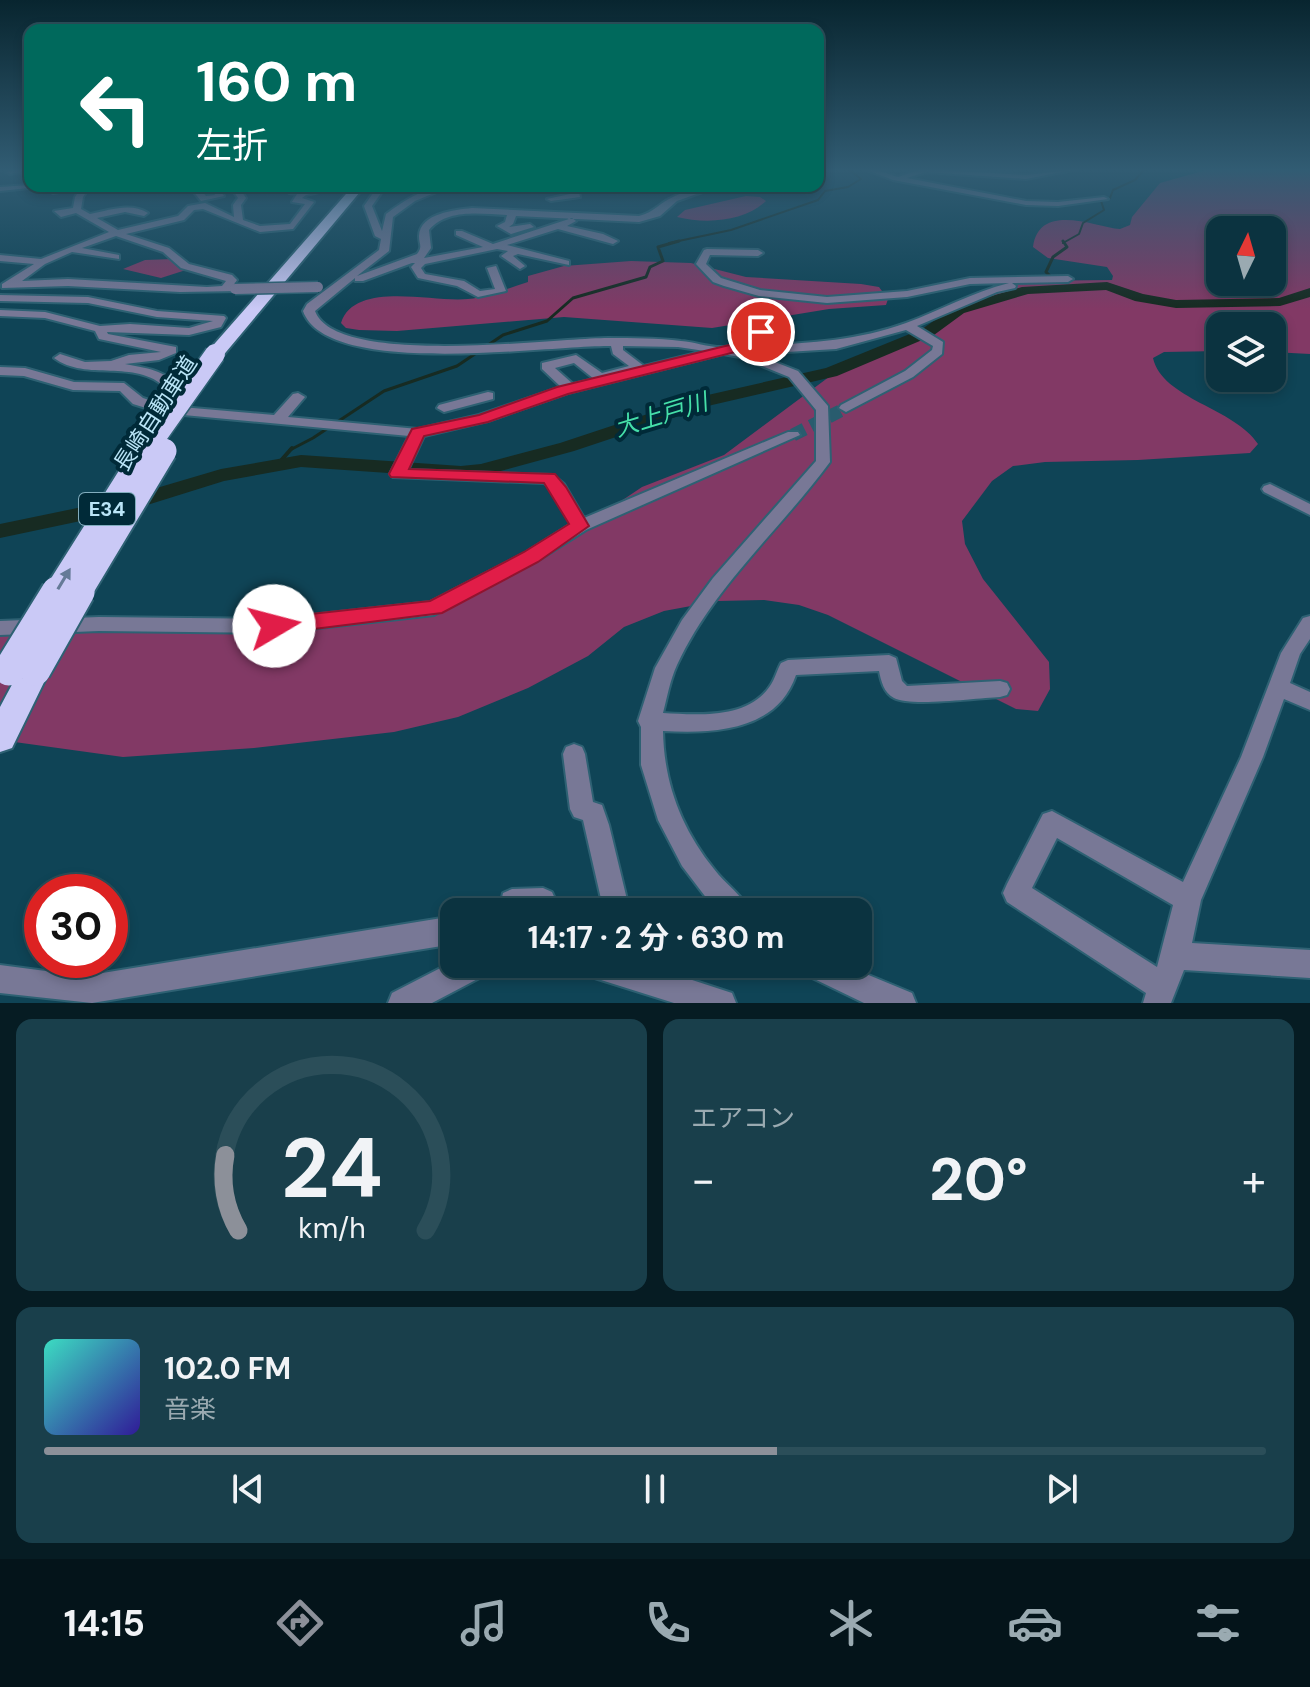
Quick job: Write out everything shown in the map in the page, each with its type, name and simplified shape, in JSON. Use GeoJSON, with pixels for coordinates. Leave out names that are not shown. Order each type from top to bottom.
{"type":"FeatureCollection","features":[{"type":"Feature","properties":{"kind":"highway","name":"長崎自動車道"},"geometry":{"type":"LineString","coordinates":[[0,738],[15,676],[132,470],[335,216]]}},
{"type":"Feature","properties":{"kind":"highway","name":"長崎自動車道"},"geometry":{"type":"LineString","coordinates":[[223,354],[344,216]]}},
{"type":"Feature","properties":{"kind":"street"},"geometry":{"type":"LineString","coordinates":[[90,217],[96,216]]}},
{"type":"Feature","properties":{"kind":"street"},"geometry":{"type":"LineString","coordinates":[[3,286],[42,262],[72,250],[116,233],[183,216]]}},
{"type":"Feature","properties":{"kind":"street"},"geometry":{"type":"LineString","coordinates":[[228,216],[239,219],[256,234],[293,226],[300,216]]}},
{"type":"Feature","properties":{"kind":"street"},"geometry":{"type":"LineString","coordinates":[[372,216],[380,236],[385,237]]}},
{"type":"Feature","properties":{"kind":"street"},"geometry":{"type":"LineString","coordinates":[[389,216],[384,251],[378,259],[333,287],[311,306],[310,317],[318,327],[349,340],[439,350],[617,343],[675,343],[723,349],[743,353],[793,373],[811,389],[823,407],[828,432],[823,462],[685,627],[655,688],[649,721],[649,746],[656,791],[683,849],[719,898]]}},
{"type":"Feature","properties":{"kind":"street"},"geometry":{"type":"LineString","coordinates":[[417,263],[426,248],[422,230],[444,216]]}},
{"type":"Feature","properties":{"kind":"street"},"geometry":{"type":"LineString","coordinates":[[513,216],[509,224],[501,226],[511,231],[544,223],[538,218],[540,216]]}},
{"type":"Feature","properties":{"kind":"street"},"geometry":{"type":"LineString","coordinates":[[551,216],[579,218]]}},
{"type":"Feature","properties":{"kind":"street"},"geometry":{"type":"LineString","coordinates":[[3,286],[64,283],[226,289],[333,287],[417,263],[495,247],[592,216]]}},
{"type":"Feature","properties":{"kind":"street"},"geometry":{"type":"LineString","coordinates":[[90,217],[116,233],[174,254],[185,266],[232,280],[226,289],[178,299],[114,303]]}},
{"type":"Feature","properties":{"kind":"street"},"geometry":{"type":"LineString","coordinates":[[103,225],[129,219]]}},
{"type":"Feature","properties":{"kind":"street"},"geometry":{"type":"LineString","coordinates":[[558,226],[577,233],[602,235],[613,241]]}},
{"type":"Feature","properties":{"kind":"street"},"geometry":{"type":"LineString","coordinates":[[130,238],[156,231]]}},
{"type":"Feature","properties":{"kind":"street"},"geometry":{"type":"LineString","coordinates":[[459,233],[495,247],[566,263]]}},
{"type":"Feature","properties":{"kind":"street"},"geometry":{"type":"LineString","coordinates":[[148,244],[167,238]]}},
{"type":"Feature","properties":{"kind":"street"},"geometry":{"type":"LineString","coordinates":[[72,250],[116,257]]}},
{"type":"Feature","properties":{"kind":"street"},"geometry":{"type":"LineString","coordinates":[[517,251],[506,256],[520,266]]}},
{"type":"Feature","properties":{"kind":"street"},"geometry":{"type":"LineString","coordinates":[[743,353],[836,345],[910,327],[994,290],[1068,279],[970,281],[907,294],[827,300],[759,293],[717,280],[701,264],[707,252],[758,253]]}},
{"type":"Feature","properties":{"kind":"street"},"geometry":{"type":"LineString","coordinates":[[0,258],[42,262]]}},
{"type":"Feature","properties":{"kind":"street"},"geometry":{"type":"LineString","coordinates":[[0,269],[16,259]]}},
{"type":"Feature","properties":{"kind":"street"},"geometry":{"type":"LineString","coordinates":[[417,263],[422,276],[460,283],[478,294],[501,291],[492,268]]}},
{"type":"Feature","properties":{"kind":"street"},"geometry":{"type":"LineString","coordinates":[[433,278],[453,275],[447,270]]}},
{"type":"Feature","properties":{"kind":"street"},"geometry":{"type":"LineString","coordinates":[[0,298],[52,297],[114,303],[157,314],[215,316],[220,321],[198,332],[125,325],[100,329],[45,315],[0,313]]}},
{"type":"Feature","properties":{"kind":"street"},"geometry":{"type":"LineString","coordinates":[[99,314],[125,325]]}},
{"type":"Feature","properties":{"kind":"street"},"geometry":{"type":"LineString","coordinates":[[0,371],[25,372],[73,386],[124,387],[138,401],[162,409],[418,433],[458,425],[571,389],[766,340],[762,331],[784,327]]}},
{"type":"Feature","properties":{"kind":"street"},"geometry":{"type":"LineString","coordinates":[[846,408],[932,358],[938,351],[939,345],[910,327]]}},
{"type":"Feature","properties":{"kind":"street"},"geometry":{"type":"LineString","coordinates":[[100,329],[103,337],[170,347],[172,350],[159,357],[127,357],[113,365]]}},
{"type":"Feature","properties":{"kind":"street"},"geometry":{"type":"LineString","coordinates":[[571,389],[546,366],[576,359],[600,377],[639,368],[617,351],[617,343]]}},
{"type":"Feature","properties":{"kind":"street"},"geometry":{"type":"LineString","coordinates":[[60,358],[84,366],[113,365],[160,375],[173,388],[162,409]]}},
{"type":"Feature","properties":{"kind":"street"},"geometry":{"type":"LineString","coordinates":[[432,394],[458,425]]}},
{"type":"Feature","properties":{"kind":"street"},"geometry":{"type":"LineString","coordinates":[[444,408],[488,396]]}},
{"type":"Feature","properties":{"kind":"street"},"geometry":{"type":"LineString","coordinates":[[277,420],[298,397]]}},
{"type":"Feature","properties":{"kind":"street"},"geometry":{"type":"LineString","coordinates":[[418,433],[398,474],[548,478],[558,487],[580,526]]}},
{"type":"Feature","properties":{"kind":"street"},"geometry":{"type":"LineString","coordinates":[[0,628],[99,624],[274,626],[434,608],[531,557],[580,526],[793,435]]}},
{"type":"Feature","properties":{"kind":"street"},"geometry":{"type":"LineString","coordinates":[[1270,489],[1310,510]]}},
{"type":"Feature","properties":{"kind":"street"},"geometry":{"type":"LineString","coordinates":[[1188,899],[1052,822],[1016,893],[1160,995],[1175,956],[1188,899],[1252,757],[1291,653],[1310,623]]}},
{"type":"Feature","properties":{"kind":"street"},"geometry":{"type":"LineString","coordinates":[[649,721],[709,724],[738,719],[764,705],[785,686],[788,668],[889,663],[891,683],[897,691],[905,694],[1000,689]]}},
{"type":"Feature","properties":{"kind":"street"},"geometry":{"type":"LineString","coordinates":[[1279,687],[1310,702]]}},
{"type":"Feature","properties":{"kind":"street"},"geometry":{"type":"LineString","coordinates":[[574,754],[582,809],[593,813],[614,898]]}},
{"type":"Feature","properties":{"kind":"street"},"geometry":{"type":"LineString","coordinates":[[0,979],[84,990],[440,932]]}},
{"type":"Feature","properties":{"kind":"street"},"geometry":{"type":"LineString","coordinates":[[1175,956],[1310,964]]}},
{"type":"Feature","properties":{"kind":"street"},"geometry":{"type":"LineString","coordinates":[[402,1003],[450,978]]}},
{"type":"Feature","properties":{"kind":"street"},"geometry":{"type":"LineString","coordinates":[[662,978],[722,1003]]}},
{"type":"Feature","properties":{"kind":"street"},"geometry":{"type":"LineString","coordinates":[[840,978],[902,1003]]}},
{"type":"Feature","properties":{"kind":"shaded area"},"geometry":{"type":"Polygon","coordinates":[[[678,216],[739,216],[724,220],[678,216]]]}},
{"type":"Feature","properties":{"kind":"shaded area"},"geometry":{"type":"Polygon","coordinates":[[[1133,216],[1310,216],[1310,354],[1286,353],[1286,312],[1206,312],[1206,351],[1164,352],[1153,358],[1159,372],[1170,384],[1247,432],[1258,444],[1250,453],[1045,462],[1013,466],[992,481],[962,521],[965,544],[983,579],[1049,662],[1050,689],[1038,711],[1016,709],[828,615],[799,605],[764,600],[718,601],[664,611],[624,627],[588,656],[528,688],[458,717],[394,732],[254,748],[123,757],[0,740],[0,634],[159,629],[365,612],[438,600],[526,565],[642,487],[724,455],[841,368],[944,318],[974,294],[1013,281],[1112,280],[1107,267],[1048,258],[1033,247],[1037,233],[1046,224],[1070,220],[1120,229],[1130,225],[1133,216]]]}},
{"type":"Feature","properties":{"kind":"shaded area"},"geometry":{"type":"Polygon","coordinates":[[[173,259],[189,269],[161,278],[123,269],[145,260],[173,259]]]}},
{"type":"Feature","properties":{"kind":"shaded area"},"geometry":{"type":"Polygon","coordinates":[[[631,261],[691,263],[746,277],[861,284],[879,287],[888,299],[886,305],[829,309],[712,328],[564,317],[397,331],[359,330],[346,328],[341,323],[349,310],[362,302],[378,298],[476,298],[528,282],[528,276],[564,266],[631,261]]]}},
{"type":"Feature","properties":{"kind":"waterway"},"geometry":{"type":"LineString","coordinates":[[669,243],[731,230],[772,216]]}},
{"type":"Feature","properties":{"kind":"waterway"},"geometry":{"type":"LineString","coordinates":[[1064,242],[1079,234],[1083,223],[1095,216]]}},
{"type":"Feature","properties":{"kind":"waterway"},"geometry":{"type":"LineString","coordinates":[[290,450],[384,391],[457,366],[503,335],[547,321],[573,298],[646,277],[650,267],[663,261],[658,247],[679,241]]}},
{"type":"Feature","properties":{"kind":"waterway"},"geometry":{"type":"LineString","coordinates":[[1052,278],[1046,272],[1053,257],[1067,247],[1064,242]]}},
{"type":"Feature","properties":{"kind":"waterway","name":"大上戸川"},"geometry":{"type":"LineString","coordinates":[[0,531],[120,506],[221,475],[301,461],[461,472],[482,470],[567,447],[706,401],[831,372],[928,332],[959,310],[1027,290],[1107,286],[1140,298],[1176,304],[1280,302],[1310,292]]}},
{"type":"Feature","properties":{"kind":"waterway"},"geometry":{"type":"LineString","coordinates":[[277,465],[290,450]]}},
{"type":"Feature","properties":{"kind":"tunnel"},"geometry":{"type":"LineString","coordinates":[[793,435],[846,408]]}},
{"type":"Feature","properties":{"kind":"route"},"geometry":{"type":"LineString","coordinates":[[274,626],[434,608],[531,557],[580,526],[563,501],[558,487],[548,478],[398,474],[418,433],[483,418],[563,390],[635,375],[708,352],[768,339],[761,332]]}}]}
